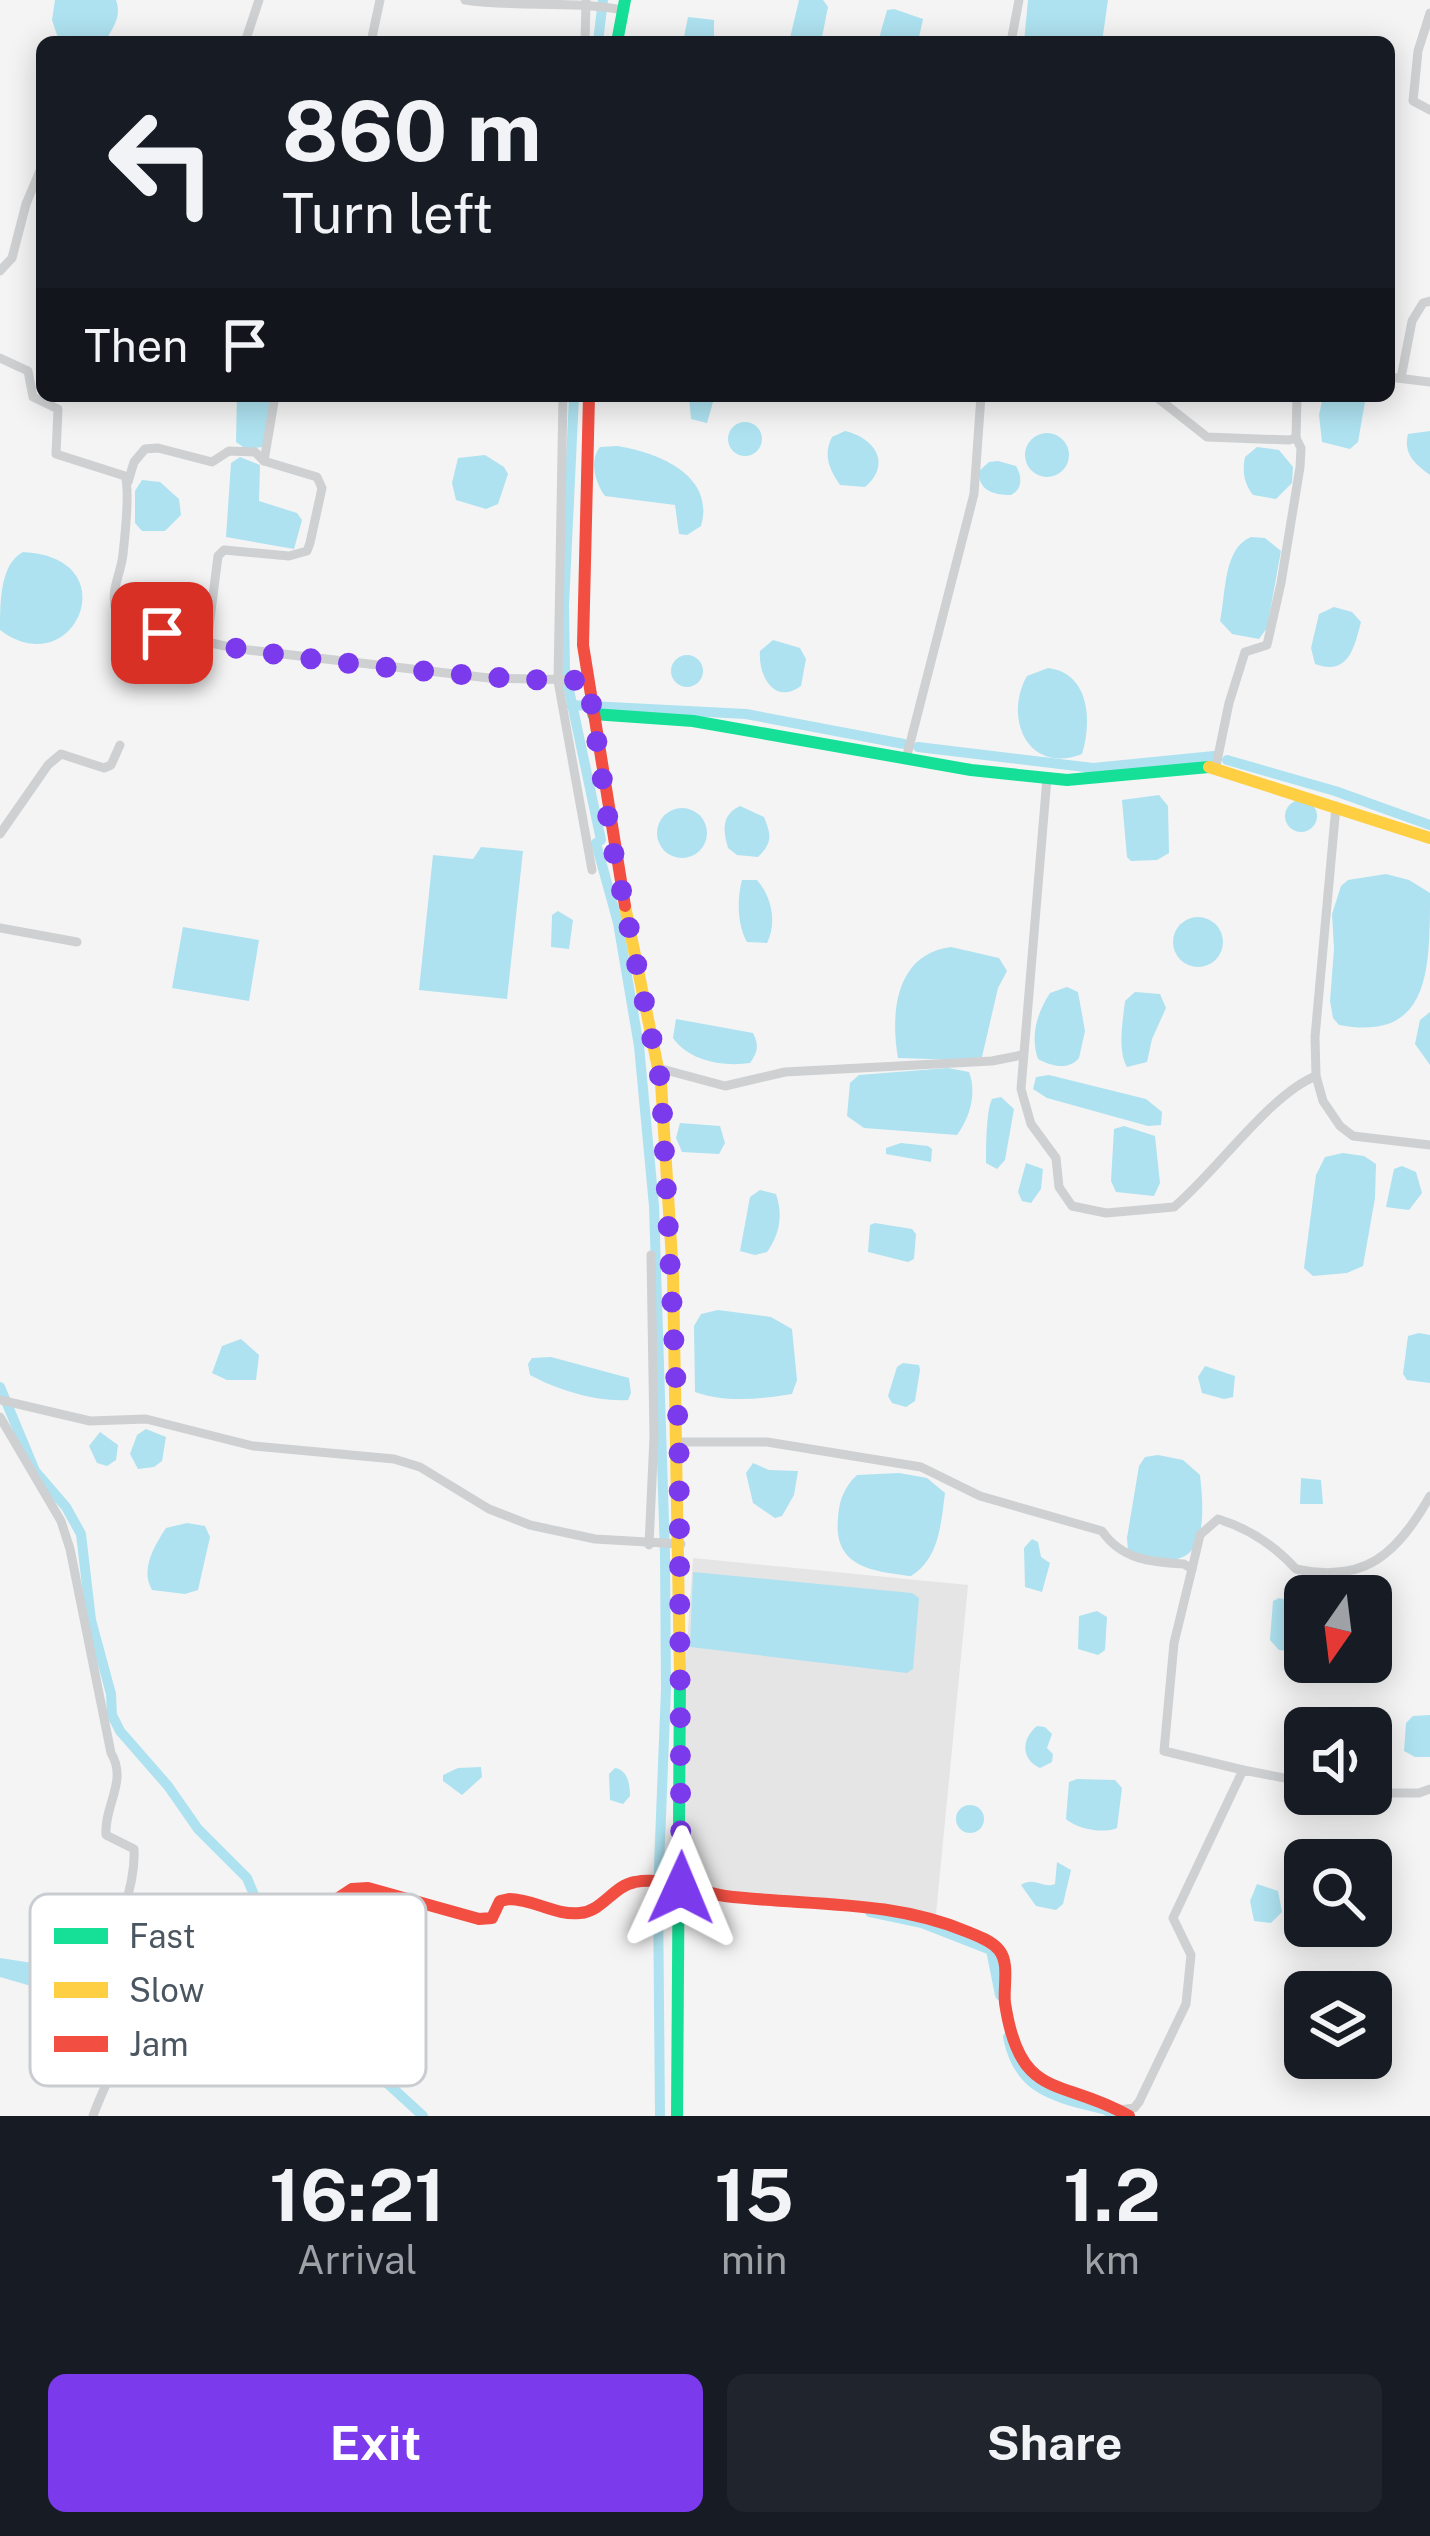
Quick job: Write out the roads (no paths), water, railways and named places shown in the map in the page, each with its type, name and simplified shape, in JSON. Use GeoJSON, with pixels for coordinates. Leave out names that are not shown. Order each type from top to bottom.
{"type":"FeatureCollection","features":[{"type":"Feature","properties":{"kind":"street"},"geometry":{"type":"LineString","coordinates":[[247,36],[259,0]]}},
{"type":"Feature","properties":{"kind":"street"},"geometry":{"type":"LineString","coordinates":[[372,36],[380,0]]}},
{"type":"Feature","properties":{"kind":"street"},"geometry":{"type":"LineString","coordinates":[[465,0],[620,5],[617,36]]}},
{"type":"Feature","properties":{"kind":"street"},"geometry":{"type":"LineString","coordinates":[[1012,36],[1018,0]]}},
{"type":"Feature","properties":{"kind":"street"},"geometry":{"type":"LineString","coordinates":[[586,36],[590,2]]}},
{"type":"Feature","properties":{"kind":"street"},"geometry":{"type":"LineString","coordinates":[[1430,13],[1418,51],[1413,101],[1430,110]]}},
{"type":"Feature","properties":{"kind":"street"},"geometry":{"type":"LineString","coordinates":[[0,271],[12,258],[36,180]]}},
{"type":"Feature","properties":{"kind":"street"},"geometry":{"type":"LineString","coordinates":[[1430,301],[1412,321],[1395,378],[1430,382]]}},
{"type":"Feature","properties":{"kind":"street"},"geometry":{"type":"LineString","coordinates":[[0,358],[28,371],[36,398]]}},
{"type":"Feature","properties":{"kind":"street"},"geometry":{"type":"LineString","coordinates":[[43,402],[58,409],[56,454],[116,472],[128,482]]}},
{"type":"Feature","properties":{"kind":"street"},"geometry":{"type":"LineString","coordinates":[[264,461],[274,402]]}},
{"type":"Feature","properties":{"kind":"street"},"geometry":{"type":"LineString","coordinates":[[563,402],[558,681],[592,870]]}},
{"type":"Feature","properties":{"kind":"street"},"geometry":{"type":"LineString","coordinates":[[589,402],[583,645],[611,839],[658,1068],[674,1276],[680,1544],[677,2116]]}},
{"type":"Feature","properties":{"kind":"street"},"geometry":{"type":"LineString","coordinates":[[906,758],[974,494],[981,402]]}},
{"type":"Feature","properties":{"kind":"street"},"geometry":{"type":"LineString","coordinates":[[1163,402],[1207,436],[1296,438]]}},
{"type":"Feature","properties":{"kind":"street"},"geometry":{"type":"LineString","coordinates":[[1216,766],[1228,703],[1245,652],[1267,645],[1281,583],[1300,466],[1298,402]]}},
{"type":"Feature","properties":{"kind":"street"},"geometry":{"type":"LineString","coordinates":[[207,643],[218,556],[224,550],[289,556],[308,551],[322,488],[317,477],[264,461],[255,452],[230,451],[212,462],[146,449],[137,456],[128,482],[124,556],[112,596],[116,611],[162,633],[207,643],[375,666],[588,680]]}},
{"type":"Feature","properties":{"kind":"street"},"geometry":{"type":"LineString","coordinates":[[593,714],[693,721],[1067,780],[1216,766],[1430,838]]}},
{"type":"Feature","properties":{"kind":"street"},"geometry":{"type":"LineString","coordinates":[[0,835],[48,765],[61,754],[104,768],[111,765],[120,746]]}},
{"type":"Feature","properties":{"kind":"street"},"geometry":{"type":"LineString","coordinates":[[1047,778],[1021,1089],[1031,1124],[1056,1158],[1059,1187],[1072,1206],[1106,1213],[1174,1207],[1273,1108],[1303,1081],[1316,1076]]}},
{"type":"Feature","properties":{"kind":"street"},"geometry":{"type":"LineString","coordinates":[[1336,806],[1315,1036],[1316,1076],[1323,1101],[1353,1136],[1430,1145]]}},
{"type":"Feature","properties":{"kind":"street"},"geometry":{"type":"LineString","coordinates":[[0,928],[76,942]]}},
{"type":"Feature","properties":{"kind":"street"},"geometry":{"type":"LineString","coordinates":[[658,1068],[724,1086],[785,1072],[992,1061],[1022,1055]]}},
{"type":"Feature","properties":{"kind":"street"},"geometry":{"type":"LineString","coordinates":[[649,1545],[654,1437],[651,1255]]}},
{"type":"Feature","properties":{"kind":"street"},"geometry":{"type":"LineString","coordinates":[[0,1400],[90,1420],[146,1419],[253,1446],[394,1459],[420,1467],[489,1509],[530,1525],[595,1539],[680,1544]]}},
{"type":"Feature","properties":{"kind":"street"},"geometry":{"type":"LineString","coordinates":[[0,1417],[62,1521],[70,1549],[111,1754],[118,1765],[118,1784],[104,1816],[106,1835],[134,1850],[128,1894]]}},
{"type":"Feature","properties":{"kind":"street"},"geometry":{"type":"LineString","coordinates":[[679,1442],[767,1442],[921,1467],[980,1496],[1102,1531],[1113,1547],[1128,1555],[1192,1569]]}},
{"type":"Feature","properties":{"kind":"street"},"geometry":{"type":"LineString","coordinates":[[1284,1778],[1164,1751],[1174,1643],[1200,1535],[1218,1519],[1250,1532],[1296,1568],[1359,1571],[1390,1551],[1430,1496]]}},
{"type":"Feature","properties":{"kind":"street"},"geometry":{"type":"LineString","coordinates":[[426,1904],[479,1919],[492,1918],[500,1901],[512,1896],[570,1913],[596,1911],[620,1888],[646,1881],[916,1914],[985,1939],[998,1949],[1004,1960],[1003,1992],[1025,2066],[1067,2094],[1125,2113],[1139,2102],[1186,2004],[1191,1955],[1173,1918],[1243,1770]]}},
{"type":"Feature","properties":{"kind":"street"},"geometry":{"type":"LineString","coordinates":[[1392,1792],[1430,1789]]}},
{"type":"Feature","properties":{"kind":"street"},"geometry":{"type":"LineString","coordinates":[[344,1894],[368,1888],[389,1894]]}},
{"type":"Feature","properties":{"kind":"street"},"geometry":{"type":"LineString","coordinates":[[92,2116],[105,2086]]}},
{"type":"Feature","properties":{"kind":"water"},"geometry":{"type":"Polygon","coordinates":[[[55,0],[116,0],[118,6],[109,36],[57,36],[52,20],[55,0]]]}},
{"type":"Feature","properties":{"kind":"water"},"geometry":{"type":"Polygon","coordinates":[[[799,0],[823,0],[828,7],[822,36],[790,36],[799,0]]]}},
{"type":"Feature","properties":{"kind":"water"},"geometry":{"type":"Polygon","coordinates":[[[1028,0],[1108,0],[1103,36],[1025,36],[1028,0]]]}},
{"type":"Feature","properties":{"kind":"water"},"geometry":{"type":"Polygon","coordinates":[[[887,10],[923,19],[919,36],[880,36],[887,10]]]}},
{"type":"Feature","properties":{"kind":"water"},"geometry":{"type":"Polygon","coordinates":[[[688,17],[714,20],[714,36],[684,36],[688,17]]]}},
{"type":"Feature","properties":{"kind":"water"},"geometry":{"type":"Polygon","coordinates":[[[237,402],[272,402],[263,447],[246,449],[236,442],[237,402]]]}},
{"type":"Feature","properties":{"kind":"water"},"geometry":{"type":"Polygon","coordinates":[[[690,402],[713,402],[707,423],[691,419],[690,402]]]}},
{"type":"Feature","properties":{"kind":"water"},"geometry":{"type":"Polygon","coordinates":[[[1322,402],[1365,402],[1358,442],[1350,449],[1322,442],[1322,402]]]}},
{"type":"Feature","properties":{"kind":"water"},"geometry":{"type":"Polygon","coordinates":[[[745,422],[757,427],[762,439],[757,451],[745,456],[733,451],[728,439],[733,427],[745,422]]]}},
{"type":"Feature","properties":{"kind":"water"},"geometry":{"type":"Polygon","coordinates":[[[845,431],[865,439],[876,453],[877,470],[865,487],[840,485],[830,468],[829,444],[845,431]]]}},
{"type":"Feature","properties":{"kind":"water"},"geometry":{"type":"Polygon","coordinates":[[[1430,431],[1430,475],[1412,458],[1407,441],[1408,434],[1430,431]]]}},
{"type":"Feature","properties":{"kind":"water"},"geometry":{"type":"Polygon","coordinates":[[[1047,433],[1062,440],[1069,455],[1062,470],[1047,477],[1032,470],[1025,455],[1032,440],[1047,433]]]}},
{"type":"Feature","properties":{"kind":"water"},"geometry":{"type":"Polygon","coordinates":[[[617,446],[665,461],[692,480],[703,508],[701,526],[687,535],[679,534],[675,505],[605,496],[596,478],[595,459],[600,447],[617,446]]]}},
{"type":"Feature","properties":{"kind":"water"},"geometry":{"type":"Polygon","coordinates":[[[1257,447],[1279,450],[1293,467],[1292,483],[1276,499],[1253,495],[1246,482],[1245,457],[1257,447]]]}},
{"type":"Feature","properties":{"kind":"water"},"geometry":{"type":"Polygon","coordinates":[[[485,455],[508,474],[498,504],[486,509],[456,500],[452,483],[458,458],[485,455]]]}},
{"type":"Feature","properties":{"kind":"water"},"geometry":{"type":"Polygon","coordinates":[[[240,457],[260,465],[259,501],[297,513],[302,520],[294,549],[226,537],[231,463],[240,457]]]}},
{"type":"Feature","properties":{"kind":"water"},"geometry":{"type":"Polygon","coordinates":[[[998,461],[1018,470],[1019,486],[1011,495],[993,493],[981,483],[979,471],[998,461]]]}},
{"type":"Feature","properties":{"kind":"water"},"geometry":{"type":"Polygon","coordinates":[[[142,480],[160,482],[179,499],[181,515],[165,531],[142,531],[135,523],[135,491],[142,480]]]}},
{"type":"Feature","properties":{"kind":"water"},"geometry":{"type":"Polygon","coordinates":[[[1251,537],[1265,538],[1281,551],[1267,628],[1259,639],[1232,634],[1220,621],[1230,561],[1251,537]]]}},
{"type":"Feature","properties":{"kind":"water"},"geometry":{"type":"Polygon","coordinates":[[[23,552],[56,559],[75,574],[82,594],[79,614],[68,631],[50,642],[27,643],[0,630],[6,575],[23,552]]]}},
{"type":"Feature","properties":{"kind":"water"},"geometry":{"type":"Polygon","coordinates":[[[1334,607],[1352,612],[1361,622],[1348,658],[1326,667],[1315,664],[1311,648],[1319,614],[1334,607]]]}},
{"type":"Feature","properties":{"kind":"water"},"geometry":{"type":"Polygon","coordinates":[[[773,640],[800,648],[806,659],[801,686],[792,691],[776,690],[765,679],[760,651],[773,640]]]}},
{"type":"Feature","properties":{"kind":"water"},"geometry":{"type":"Polygon","coordinates":[[[687,655],[699,659],[703,671],[699,683],[687,687],[675,683],[671,671],[675,659],[687,655]]]}},
{"type":"Feature","properties":{"kind":"water"},"geometry":{"type":"Polygon","coordinates":[[[1048,668],[1062,672],[1080,689],[1087,714],[1082,754],[1047,757],[1025,739],[1018,709],[1020,692],[1027,676],[1048,668]]]}},
{"type":"Feature","properties":{"kind":"water"},"geometry":{"type":"Polygon","coordinates":[[[1159,795],[1168,806],[1169,853],[1157,860],[1131,861],[1122,800],[1159,795]]]}},
{"type":"Feature","properties":{"kind":"water"},"geometry":{"type":"Polygon","coordinates":[[[1301,800],[1313,804],[1317,816],[1313,828],[1301,832],[1289,828],[1285,816],[1289,804],[1301,800]]]}},
{"type":"Feature","properties":{"kind":"water"},"geometry":{"type":"Polygon","coordinates":[[[740,806],[764,817],[768,842],[758,857],[737,855],[728,848],[725,824],[740,806]]]}},
{"type":"Feature","properties":{"kind":"water"},"geometry":{"type":"Polygon","coordinates":[[[682,808],[700,815],[707,833],[700,851],[682,858],[664,851],[657,833],[664,815],[682,808]]]}},
{"type":"Feature","properties":{"kind":"water"},"geometry":{"type":"Polygon","coordinates":[[[481,847],[523,851],[507,999],[419,990],[433,855],[473,859],[481,847]]]}},
{"type":"Feature","properties":{"kind":"water"},"geometry":{"type":"Polygon","coordinates":[[[1386,874],[1409,880],[1430,893],[1429,949],[1419,995],[1392,1023],[1339,1025],[1330,1001],[1332,914],[1341,886],[1348,880],[1386,874]]]}},
{"type":"Feature","properties":{"kind":"water"},"geometry":{"type":"Polygon","coordinates":[[[742,880],[757,880],[766,894],[772,919],[767,943],[747,942],[744,935],[739,911],[742,880]]]}},
{"type":"Feature","properties":{"kind":"water"},"geometry":{"type":"Polygon","coordinates":[[[558,911],[573,920],[569,949],[551,947],[552,915],[558,911]]]}},
{"type":"Feature","properties":{"kind":"water"},"geometry":{"type":"Polygon","coordinates":[[[1198,917],[1216,924],[1223,942],[1216,960],[1198,967],[1180,960],[1173,942],[1180,924],[1198,917]]]}},
{"type":"Feature","properties":{"kind":"water"},"geometry":{"type":"Polygon","coordinates":[[[183,927],[259,940],[249,1001],[172,988],[183,927]]]}},
{"type":"Feature","properties":{"kind":"water"},"geometry":{"type":"Polygon","coordinates":[[[951,947],[999,958],[1007,971],[998,988],[982,1057],[898,1058],[897,1005],[908,973],[918,961],[951,947]]]}},
{"type":"Feature","properties":{"kind":"water"},"geometry":{"type":"Polygon","coordinates":[[[1067,987],[1078,992],[1085,1031],[1079,1058],[1059,1066],[1038,1059],[1035,1033],[1050,993],[1067,987]]]}},
{"type":"Feature","properties":{"kind":"water"},"geometry":{"type":"Polygon","coordinates":[[[1135,992],[1160,994],[1166,1008],[1147,1062],[1127,1067],[1122,1026],[1125,1001],[1135,992]]]}},
{"type":"Feature","properties":{"kind":"water"},"geometry":{"type":"Polygon","coordinates":[[[1430,1012],[1430,1065],[1415,1044],[1420,1020],[1430,1012]]]}},
{"type":"Feature","properties":{"kind":"water"},"geometry":{"type":"Polygon","coordinates":[[[676,1019],[753,1033],[755,1055],[750,1063],[740,1064],[697,1057],[673,1038],[676,1019]]]}},
{"type":"Feature","properties":{"kind":"water"},"geometry":{"type":"Polygon","coordinates":[[[948,1068],[969,1072],[971,1080],[971,1105],[957,1135],[864,1128],[847,1116],[850,1083],[859,1075],[948,1068]]]}},
{"type":"Feature","properties":{"kind":"water"},"geometry":{"type":"Polygon","coordinates":[[[1049,1075],[1146,1099],[1162,1112],[1161,1125],[1148,1126],[1047,1098],[1033,1089],[1036,1077],[1049,1075]]]}},
{"type":"Feature","properties":{"kind":"water"},"geometry":{"type":"Polygon","coordinates":[[[1001,1097],[1014,1109],[1005,1160],[997,1169],[986,1163],[987,1130],[992,1099],[1001,1097]]]}},
{"type":"Feature","properties":{"kind":"water"},"geometry":{"type":"Polygon","coordinates":[[[680,1123],[720,1126],[725,1143],[719,1154],[682,1152],[676,1138],[680,1123]]]}},
{"type":"Feature","properties":{"kind":"water"},"geometry":{"type":"Polygon","coordinates":[[[1124,1126],[1155,1136],[1160,1183],[1154,1196],[1116,1192],[1111,1181],[1114,1129],[1124,1126]]]}},
{"type":"Feature","properties":{"kind":"water"},"geometry":{"type":"Polygon","coordinates":[[[901,1143],[928,1146],[931,1162],[886,1154],[886,1148],[901,1143]]]}},
{"type":"Feature","properties":{"kind":"water"},"geometry":{"type":"Polygon","coordinates":[[[1364,1156],[1376,1164],[1363,1266],[1347,1273],[1313,1276],[1304,1268],[1316,1175],[1325,1157],[1364,1156]]]}},
{"type":"Feature","properties":{"kind":"water"},"geometry":{"type":"Polygon","coordinates":[[[1026,1163],[1043,1169],[1041,1189],[1031,1203],[1022,1201],[1018,1192],[1026,1163]]]}},
{"type":"Feature","properties":{"kind":"water"},"geometry":{"type":"Polygon","coordinates":[[[1402,1166],[1416,1172],[1422,1193],[1409,1210],[1386,1207],[1394,1169],[1402,1166]]]}},
{"type":"Feature","properties":{"kind":"water"},"geometry":{"type":"Polygon","coordinates":[[[760,1190],[776,1194],[780,1217],[767,1252],[755,1255],[740,1251],[750,1197],[760,1190]]]}},
{"type":"Feature","properties":{"kind":"water"},"geometry":{"type":"Polygon","coordinates":[[[870,1225],[912,1229],[916,1234],[914,1259],[908,1262],[868,1252],[870,1225]]]}},
{"type":"Feature","properties":{"kind":"water"},"geometry":{"type":"Polygon","coordinates":[[[718,1310],[771,1317],[792,1329],[797,1380],[792,1394],[731,1399],[695,1392],[694,1326],[701,1314],[718,1310]]]}},
{"type":"Feature","properties":{"kind":"water"},"geometry":{"type":"Polygon","coordinates":[[[1430,1335],[1430,1383],[1407,1380],[1403,1374],[1408,1336],[1430,1335]]]}},
{"type":"Feature","properties":{"kind":"water"},"geometry":{"type":"Polygon","coordinates":[[[241,1339],[259,1355],[256,1380],[227,1380],[212,1373],[222,1346],[241,1339]]]}},
{"type":"Feature","properties":{"kind":"water"},"geometry":{"type":"Polygon","coordinates":[[[551,1357],[629,1378],[628,1400],[578,1394],[530,1375],[532,1358],[551,1357]]]}},
{"type":"Feature","properties":{"kind":"water"},"geometry":{"type":"Polygon","coordinates":[[[919,1365],[920,1370],[915,1401],[906,1407],[892,1403],[888,1396],[897,1367],[919,1365]]]}},
{"type":"Feature","properties":{"kind":"water"},"geometry":{"type":"Polygon","coordinates":[[[1205,1366],[1235,1376],[1233,1397],[1202,1393],[1198,1377],[1205,1366]]]}},
{"type":"Feature","properties":{"kind":"water"},"geometry":{"type":"Polygon","coordinates":[[[146,1429],[166,1437],[162,1461],[138,1469],[130,1454],[137,1435],[146,1429]]]}},
{"type":"Feature","properties":{"kind":"water"},"geometry":{"type":"Polygon","coordinates":[[[100,1432],[118,1445],[116,1460],[107,1466],[97,1463],[89,1446],[100,1432]]]}},
{"type":"Feature","properties":{"kind":"water"},"geometry":{"type":"Polygon","coordinates":[[[1145,1457],[1183,1460],[1200,1475],[1200,1534],[1185,1556],[1171,1560],[1128,1551],[1139,1466],[1145,1457]]]}},
{"type":"Feature","properties":{"kind":"water"},"geometry":{"type":"Polygon","coordinates":[[[753,1463],[769,1470],[798,1471],[794,1495],[782,1516],[775,1518],[753,1503],[746,1473],[753,1463]]]}},
{"type":"Feature","properties":{"kind":"water"},"geometry":{"type":"Polygon","coordinates":[[[899,1473],[927,1478],[945,1493],[933,1550],[911,1576],[858,1564],[842,1547],[838,1534],[841,1500],[857,1475],[899,1473]]]}},
{"type":"Feature","properties":{"kind":"water"},"geometry":{"type":"Polygon","coordinates":[[[1301,1478],[1321,1480],[1323,1504],[1300,1504],[1301,1478]]]}},
{"type":"Feature","properties":{"kind":"water"},"geometry":{"type":"Polygon","coordinates":[[[187,1523],[205,1526],[210,1537],[198,1590],[185,1594],[152,1590],[148,1566],[157,1542],[166,1528],[187,1523]]]}},
{"type":"Feature","properties":{"kind":"water"},"geometry":{"type":"Polygon","coordinates":[[[1032,1539],[1050,1563],[1042,1592],[1025,1587],[1024,1548],[1032,1539]]]}},
{"type":"Feature","properties":{"kind":"water"},"geometry":{"type":"Polygon","coordinates":[[[693,1572],[912,1593],[919,1598],[913,1669],[907,1673],[690,1647],[693,1572]]]}},
{"type":"Feature","properties":{"kind":"water"},"geometry":{"type":"Polygon","coordinates":[[[1284,1599],[1284,1651],[1270,1640],[1273,1601],[1284,1599]]]}},
{"type":"Feature","properties":{"kind":"water"},"geometry":{"type":"Polygon","coordinates":[[[1097,1611],[1107,1617],[1105,1650],[1098,1655],[1078,1649],[1079,1616],[1097,1611]]]}},
{"type":"Feature","properties":{"kind":"water"},"geometry":{"type":"Polygon","coordinates":[[[1430,1715],[1430,1757],[1415,1757],[1404,1751],[1406,1723],[1413,1716],[1430,1715]]]}},
{"type":"Feature","properties":{"kind":"water"},"geometry":{"type":"Polygon","coordinates":[[[1037,1726],[1052,1734],[1047,1748],[1053,1754],[1052,1762],[1040,1768],[1025,1748],[1037,1726]]]}},
{"type":"Feature","properties":{"kind":"water"},"geometry":{"type":"Polygon","coordinates":[[[481,1767],[482,1777],[462,1795],[443,1781],[443,1775],[458,1768],[481,1767]]]}},
{"type":"Feature","properties":{"kind":"water"},"geometry":{"type":"Polygon","coordinates":[[[615,1768],[629,1783],[630,1796],[623,1804],[610,1800],[609,1774],[615,1768]]]}},
{"type":"Feature","properties":{"kind":"water"},"geometry":{"type":"Polygon","coordinates":[[[1115,1780],[1122,1788],[1117,1828],[1090,1830],[1066,1819],[1069,1782],[1115,1780]]]}},
{"type":"Feature","properties":{"kind":"water"},"geometry":{"type":"Polygon","coordinates":[[[970,1805],[980,1809],[984,1819],[980,1829],[970,1833],[960,1829],[956,1819],[960,1809],[970,1805]]]}},
{"type":"Feature","properties":{"kind":"water"},"geometry":{"type":"Polygon","coordinates":[[[1057,1862],[1071,1870],[1063,1904],[1056,1910],[1036,1906],[1021,1885],[1055,1884],[1057,1862]]]}},
{"type":"Feature","properties":{"kind":"water"},"geometry":{"type":"Polygon","coordinates":[[[1257,1884],[1278,1891],[1282,1912],[1271,1923],[1254,1921],[1250,1901],[1257,1884]]]}},
{"type":"Feature","properties":{"kind":"water"},"geometry":{"type":"Polygon","coordinates":[[[0,1958],[30,1963],[30,1986],[0,1977],[0,1958]]]}},
{"type":"Feature","properties":{"kind":"waterway"},"geometry":{"type":"LineString","coordinates":[[599,36],[603,0]]}},
{"type":"Feature","properties":{"kind":"waterway"},"geometry":{"type":"LineString","coordinates":[[574,402],[565,671],[601,840]]}},
{"type":"Feature","properties":{"kind":"waterway"},"geometry":{"type":"LineString","coordinates":[[571,705],[746,714],[904,744]]}},
{"type":"Feature","properties":{"kind":"waterway"},"geometry":{"type":"LineString","coordinates":[[918,747],[1093,768],[1214,756]]}},
{"type":"Feature","properties":{"kind":"waterway"},"geometry":{"type":"LineString","coordinates":[[1227,760],[1430,825]]}},
{"type":"Feature","properties":{"kind":"waterway"},"geometry":{"type":"LineString","coordinates":[[596,843],[618,923],[639,1046],[654,1206],[666,1689],[658,1892],[660,2116]]}},
{"type":"Feature","properties":{"kind":"waterway"},"geometry":{"type":"LineString","coordinates":[[0,1387],[35,1471],[66,1507],[81,1534],[91,1620],[112,1715],[120,1731],[198,1829],[247,1878],[254,1894]]}},
{"type":"Feature","properties":{"kind":"waterway"},"geometry":{"type":"LineString","coordinates":[[870,1912],[922,1923],[991,1950],[1000,1995]]}},
{"type":"Feature","properties":{"kind":"waterway"},"geometry":{"type":"LineString","coordinates":[[1008,2037],[1021,2070],[1043,2090],[1114,2116]]}},
{"type":"Feature","properties":{"kind":"waterway"},"geometry":{"type":"LineString","coordinates":[[390,2086],[423,2116]]}}]}
